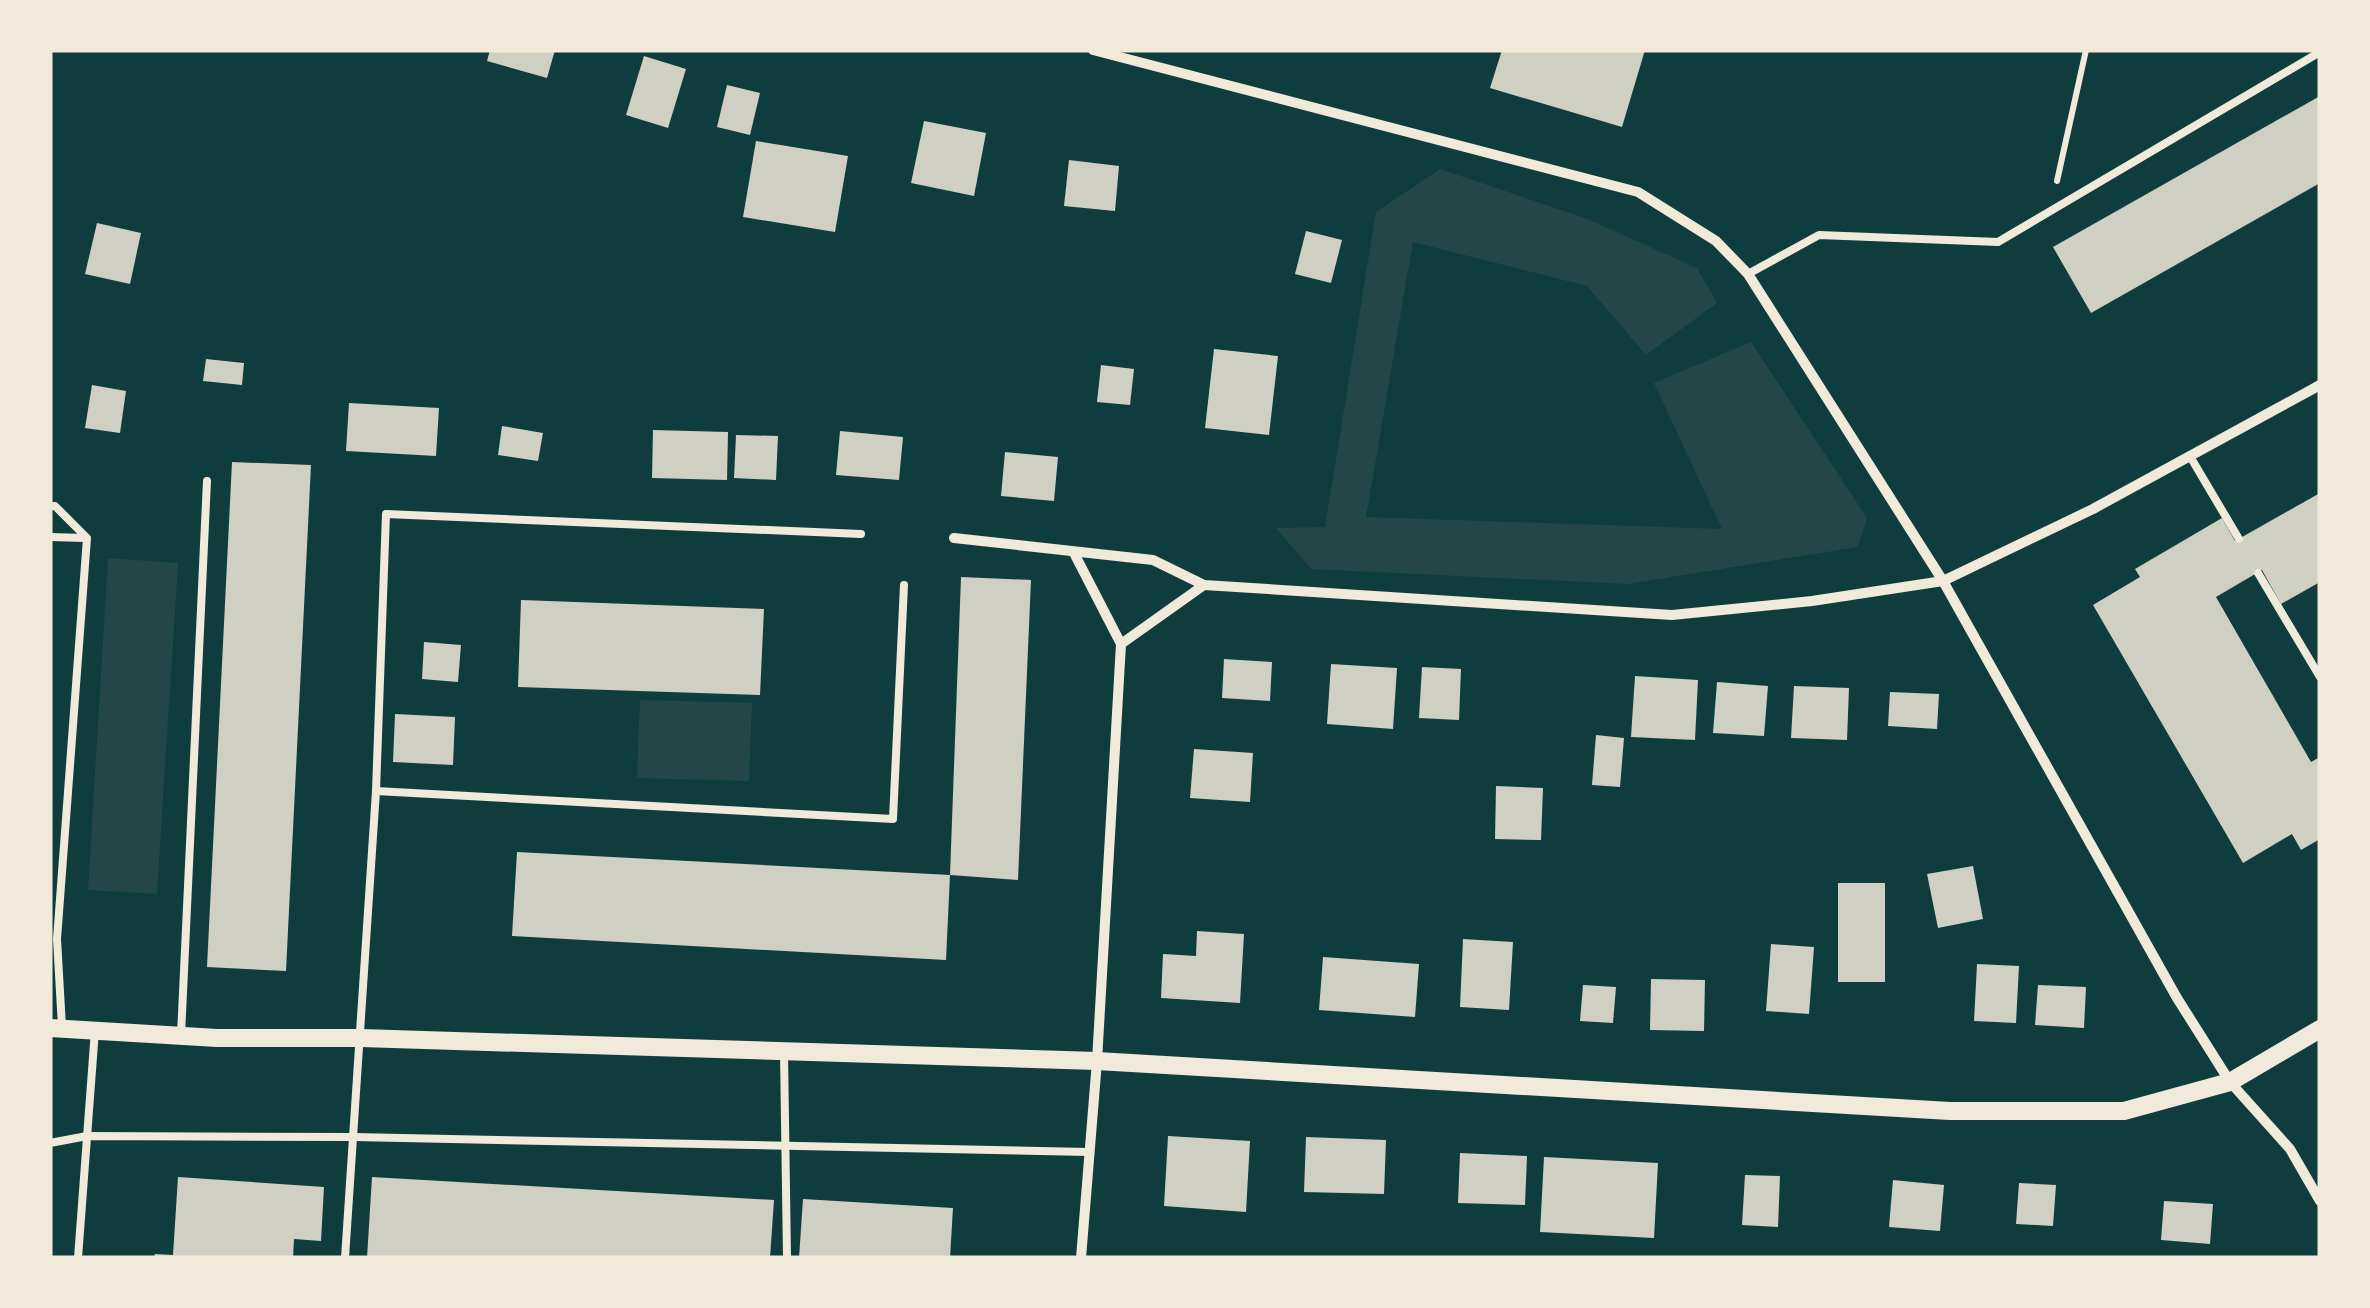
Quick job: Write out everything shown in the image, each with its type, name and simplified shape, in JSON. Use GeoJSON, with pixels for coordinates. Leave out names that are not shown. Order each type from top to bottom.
{"type":"FeatureCollection","features":[{"type":"Feature","properties":{"kind":"street"},"geometry":{"type":"LineString","coordinates":[[1094,50],[1638,192],[1716,241],[1748,274],[1943,582],[2167,980],[2230,1082],[2290,1149],[2320,1201]]}},
{"type":"Feature","properties":{"kind":"street"},"geometry":{"type":"LineString","coordinates":[[954,538],[1153,560],[1204,585],[1672,615],[1812,600],[1943,582],[2191,458],[2320,385]]}},
{"type":"Feature","properties":{"kind":"street"},"geometry":{"type":"LineString","coordinates":[[1074,553],[1120,644],[1097,1060],[1080,1258]]}},
{"type":"Feature","properties":{"kind":"street"},"geometry":{"type":"LineString","coordinates":[[1120,644],[1204,585]]}},
{"type":"Feature","properties":{"kind":"street"},"geometry":{"type":"LineString","coordinates":[[56,1028],[181,1037],[361,1038],[1097,1060],[1950,1111],[2124,1110],[2230,1082],[2320,1028]]}},
{"type":"Feature","properties":{"kind":"lane"},"geometry":{"type":"LineString","coordinates":[[1748,274],[1820,235],[1998,242],[2320,52]]}},
{"type":"Feature","properties":{"kind":"lane"},"geometry":{"type":"LineString","coordinates":[[2191,458],[2239,539]]}},
{"type":"Feature","properties":{"kind":"lane"},"geometry":{"type":"LineString","coordinates":[[181,1037],[206,480]]}},
{"type":"Feature","properties":{"kind":"lane"},"geometry":{"type":"LineString","coordinates":[[50,506],[55,506],[87,538],[54,939],[56,1028]]}},
{"type":"Feature","properties":{"kind":"lane"},"geometry":{"type":"LineString","coordinates":[[345,1258],[376,791],[386,514],[861,534]]}},
{"type":"Feature","properties":{"kind":"lane"},"geometry":{"type":"LineString","coordinates":[[50,537],[87,538]]}},
{"type":"Feature","properties":{"kind":"lane"},"geometry":{"type":"LineString","coordinates":[[2258,573],[2320,677]]}},
{"type":"Feature","properties":{"kind":"lane"},"geometry":{"type":"LineString","coordinates":[[376,791],[893,818],[904,584]]}},
{"type":"Feature","properties":{"kind":"lane"},"geometry":{"type":"LineString","coordinates":[[78,1258],[95,1030]]}},
{"type":"Feature","properties":{"kind":"lane"},"geometry":{"type":"LineString","coordinates":[[784,1052],[786,1258]]}},
{"type":"Feature","properties":{"kind":"lane"},"geometry":{"type":"LineString","coordinates":[[50,1143],[87,1136],[354,1137],[1089,1152]]}},
{"type":"Feature","properties":{"kind":"path"},"geometry":{"type":"LineString","coordinates":[[2050,212],[2086,50]]}},
{"type":"Feature","properties":{"kind":"shaded area"},"geometry":{"type":"Polygon","coordinates":[[[1440,169],[1585,218],[1697,268],[1717,303],[1646,355],[1587,286],[1413,242],[1366,517],[1722,529],[1654,383],[1751,342],[1867,518],[1858,547],[1628,584],[1311,569],[1276,528],[1325,527],[1376,212],[1440,169]]]}},
{"type":"Feature","properties":{"kind":"shaded area"},"geometry":{"type":"Polygon","coordinates":[[[108,558],[178,563],[157,894],[88,890],[108,558]]]}},
{"type":"Feature","properties":{"kind":"shaded area"},"geometry":{"type":"Polygon","coordinates":[[[640,700],[752,703],[749,781],[637,778],[640,700]]]}},
{"type":"Feature","properties":{"kind":"building"},"geometry":{"type":"Polygon","coordinates":[[[490,50],[555,50],[547,78],[487,61],[490,50]]]}},
{"type":"Feature","properties":{"kind":"building"},"geometry":{"type":"Polygon","coordinates":[[[1502,50],[1645,50],[1622,127],[1490,88],[1502,50]]]}},
{"type":"Feature","properties":{"kind":"building"},"geometry":{"type":"Polygon","coordinates":[[[644,56],[686,69],[668,128],[626,115],[644,56]]]}},
{"type":"Feature","properties":{"kind":"building"},"geometry":{"type":"Polygon","coordinates":[[[727,85],[760,93],[750,135],[717,127],[727,85]]]}},
{"type":"Feature","properties":{"kind":"building"},"geometry":{"type":"Polygon","coordinates":[[[2320,96],[2320,183],[2091,313],[2053,247],[2320,96]]]}},
{"type":"Feature","properties":{"kind":"building"},"geometry":{"type":"Polygon","coordinates":[[[924,121],[986,133],[974,196],[911,183],[924,121]]]}},
{"type":"Feature","properties":{"kind":"building"},"geometry":{"type":"Polygon","coordinates":[[[756,141],[848,156],[835,232],[743,217],[756,141]]]}},
{"type":"Feature","properties":{"kind":"building"},"geometry":{"type":"Polygon","coordinates":[[[1069,160],[1119,166],[1115,211],[1064,206],[1069,160]]]}},
{"type":"Feature","properties":{"kind":"building"},"geometry":{"type":"Polygon","coordinates":[[[97,223],[141,233],[130,284],[85,274],[97,223]]]}},
{"type":"Feature","properties":{"kind":"building"},"geometry":{"type":"Polygon","coordinates":[[[1306,231],[1342,240],[1331,283],[1295,274],[1306,231]]]}},
{"type":"Feature","properties":{"kind":"building"},"geometry":{"type":"Polygon","coordinates":[[[1214,349],[1278,356],[1269,435],[1205,428],[1214,349]]]}},
{"type":"Feature","properties":{"kind":"building"},"geometry":{"type":"Polygon","coordinates":[[[206,359],[244,363],[242,385],[203,381],[206,359]]]}},
{"type":"Feature","properties":{"kind":"building"},"geometry":{"type":"Polygon","coordinates":[[[1101,365],[1134,369],[1130,405],[1097,402],[1101,365]]]}},
{"type":"Feature","properties":{"kind":"building"},"geometry":{"type":"Polygon","coordinates":[[[92,385],[126,391],[120,433],[85,428],[92,385]]]}},
{"type":"Feature","properties":{"kind":"building"},"geometry":{"type":"Polygon","coordinates":[[[349,403],[439,408],[436,456],[346,451],[349,403]]]}},
{"type":"Feature","properties":{"kind":"building"},"geometry":{"type":"Polygon","coordinates":[[[502,426],[543,433],[538,461],[498,455],[502,426]]]}},
{"type":"Feature","properties":{"kind":"building"},"geometry":{"type":"Polygon","coordinates":[[[653,430],[728,432],[727,480],[652,478],[653,430]]]}},
{"type":"Feature","properties":{"kind":"building"},"geometry":{"type":"Polygon","coordinates":[[[840,431],[903,437],[899,480],[836,475],[840,431]]]}},
{"type":"Feature","properties":{"kind":"building"},"geometry":{"type":"Polygon","coordinates":[[[736,435],[778,436],[776,480],[734,478],[736,435]]]}},
{"type":"Feature","properties":{"kind":"building"},"geometry":{"type":"Polygon","coordinates":[[[1005,452],[1058,457],[1054,501],[1001,496],[1005,452]]]}},
{"type":"Feature","properties":{"kind":"building"},"geometry":{"type":"Polygon","coordinates":[[[232,462],[311,465],[286,971],[207,967],[232,462]]]}},
{"type":"Feature","properties":{"kind":"building"},"geometry":{"type":"Polygon","coordinates":[[[2320,493],[2320,582],[2281,604],[2262,570],[2216,597],[2311,762],[2320,757],[2320,839],[2301,850],[2292,834],[2243,863],[2093,605],[2140,577],[2135,569],[2222,518],[2235,541],[2320,493]]]}},
{"type":"Feature","properties":{"kind":"building"},"geometry":{"type":"Polygon","coordinates":[[[961,577],[1031,580],[1018,880],[950,875],[961,577]]]}},
{"type":"Feature","properties":{"kind":"building"},"geometry":{"type":"Polygon","coordinates":[[[521,600],[764,609],[760,695],[518,687],[521,600]]]}},
{"type":"Feature","properties":{"kind":"building"},"geometry":{"type":"Polygon","coordinates":[[[424,642],[461,645],[458,682],[422,679],[424,642]]]}},
{"type":"Feature","properties":{"kind":"building"},"geometry":{"type":"Polygon","coordinates":[[[1224,659],[1272,662],[1270,701],[1222,698],[1224,659]]]}},
{"type":"Feature","properties":{"kind":"building"},"geometry":{"type":"Polygon","coordinates":[[[1331,664],[1397,668],[1393,729],[1327,724],[1331,664]]]}},
{"type":"Feature","properties":{"kind":"building"},"geometry":{"type":"Polygon","coordinates":[[[1422,667],[1461,669],[1459,720],[1419,718],[1422,667]]]}},
{"type":"Feature","properties":{"kind":"building"},"geometry":{"type":"Polygon","coordinates":[[[1635,676],[1698,680],[1695,740],[1631,737],[1635,676]]]}},
{"type":"Feature","properties":{"kind":"building"},"geometry":{"type":"Polygon","coordinates":[[[1717,682],[1768,686],[1764,736],[1713,733],[1717,682]]]}},
{"type":"Feature","properties":{"kind":"building"},"geometry":{"type":"Polygon","coordinates":[[[1794,686],[1849,688],[1847,740],[1791,738],[1794,686]]]}},
{"type":"Feature","properties":{"kind":"building"},"geometry":{"type":"Polygon","coordinates":[[[1890,692],[1939,694],[1937,729],[1888,726],[1890,692]]]}},
{"type":"Feature","properties":{"kind":"building"},"geometry":{"type":"Polygon","coordinates":[[[395,714],[455,717],[453,765],[393,762],[395,714]]]}},
{"type":"Feature","properties":{"kind":"building"},"geometry":{"type":"Polygon","coordinates":[[[1596,735],[1624,738],[1620,787],[1592,785],[1596,735]]]}},
{"type":"Feature","properties":{"kind":"building"},"geometry":{"type":"Polygon","coordinates":[[[1194,749],[1253,753],[1250,802],[1190,798],[1194,749]]]}},
{"type":"Feature","properties":{"kind":"building"},"geometry":{"type":"Polygon","coordinates":[[[1496,786],[1543,788],[1541,840],[1495,839],[1496,786]]]}},
{"type":"Feature","properties":{"kind":"building"},"geometry":{"type":"Polygon","coordinates":[[[517,852],[950,875],[946,960],[512,936],[517,852]]]}},
{"type":"Feature","properties":{"kind":"building"},"geometry":{"type":"Polygon","coordinates":[[[1973,866],[1983,919],[1938,928],[1927,874],[1973,866]]]}},
{"type":"Feature","properties":{"kind":"building"},"geometry":{"type":"Polygon","coordinates":[[[1838,883],[1885,883],[1885,982],[1838,982],[1838,883]]]}},
{"type":"Feature","properties":{"kind":"building"},"geometry":{"type":"Polygon","coordinates":[[[1197,931],[1244,934],[1240,1003],[1161,998],[1163,954],[1196,956],[1197,931]]]}},
{"type":"Feature","properties":{"kind":"building"},"geometry":{"type":"Polygon","coordinates":[[[1463,939],[1513,942],[1509,1010],[1460,1007],[1463,939]]]}},
{"type":"Feature","properties":{"kind":"building"},"geometry":{"type":"Polygon","coordinates":[[[1771,944],[1814,947],[1809,1014],[1766,1011],[1771,944]]]}},
{"type":"Feature","properties":{"kind":"building"},"geometry":{"type":"Polygon","coordinates":[[[1323,957],[1419,964],[1415,1017],[1319,1010],[1323,957]]]}},
{"type":"Feature","properties":{"kind":"building"},"geometry":{"type":"Polygon","coordinates":[[[1977,964],[2019,966],[2016,1023],[1974,1021],[1977,964]]]}},
{"type":"Feature","properties":{"kind":"building"},"geometry":{"type":"Polygon","coordinates":[[[1651,979],[1705,980],[1704,1031],[1650,1030],[1651,979]]]}},
{"type":"Feature","properties":{"kind":"building"},"geometry":{"type":"Polygon","coordinates":[[[1583,985],[1616,987],[1613,1023],[1580,1021],[1583,985]]]}},
{"type":"Feature","properties":{"kind":"building"},"geometry":{"type":"Polygon","coordinates":[[[2038,985],[2086,987],[2084,1028],[2035,1025],[2038,985]]]}},
{"type":"Feature","properties":{"kind":"building"},"geometry":{"type":"Polygon","coordinates":[[[1168,1136],[1250,1141],[1246,1212],[1164,1206],[1168,1136]]]}},
{"type":"Feature","properties":{"kind":"building"},"geometry":{"type":"Polygon","coordinates":[[[1306,1137],[1386,1140],[1384,1194],[1304,1192],[1306,1137]]]}},
{"type":"Feature","properties":{"kind":"building"},"geometry":{"type":"Polygon","coordinates":[[[1460,1153],[1527,1156],[1525,1205],[1458,1203],[1460,1153]]]}},
{"type":"Feature","properties":{"kind":"building"},"geometry":{"type":"Polygon","coordinates":[[[1544,1157],[1658,1163],[1654,1238],[1540,1232],[1544,1157]]]}},
{"type":"Feature","properties":{"kind":"building"},"geometry":{"type":"Polygon","coordinates":[[[1745,1175],[1780,1176],[1778,1227],[1742,1225],[1745,1175]]]}},
{"type":"Feature","properties":{"kind":"building"},"geometry":{"type":"Polygon","coordinates":[[[178,1177],[324,1187],[321,1241],[294,1239],[293,1258],[154,1258],[155,1254],[173,1255],[178,1177]]]}},
{"type":"Feature","properties":{"kind":"building"},"geometry":{"type":"Polygon","coordinates":[[[372,1177],[774,1200],[770,1258],[367,1258],[372,1177]]]}},
{"type":"Feature","properties":{"kind":"building"},"geometry":{"type":"Polygon","coordinates":[[[1893,1180],[1944,1185],[1940,1231],[1889,1227],[1893,1180]]]}},
{"type":"Feature","properties":{"kind":"building"},"geometry":{"type":"Polygon","coordinates":[[[2019,1183],[2056,1185],[2053,1226],[2016,1224],[2019,1183]]]}},
{"type":"Feature","properties":{"kind":"building"},"geometry":{"type":"Polygon","coordinates":[[[803,1199],[953,1208],[950,1258],[799,1258],[803,1199]]]}},
{"type":"Feature","properties":{"kind":"building"},"geometry":{"type":"Polygon","coordinates":[[[2164,1201],[2213,1204],[2210,1244],[2161,1240],[2164,1201]]]}}]}
